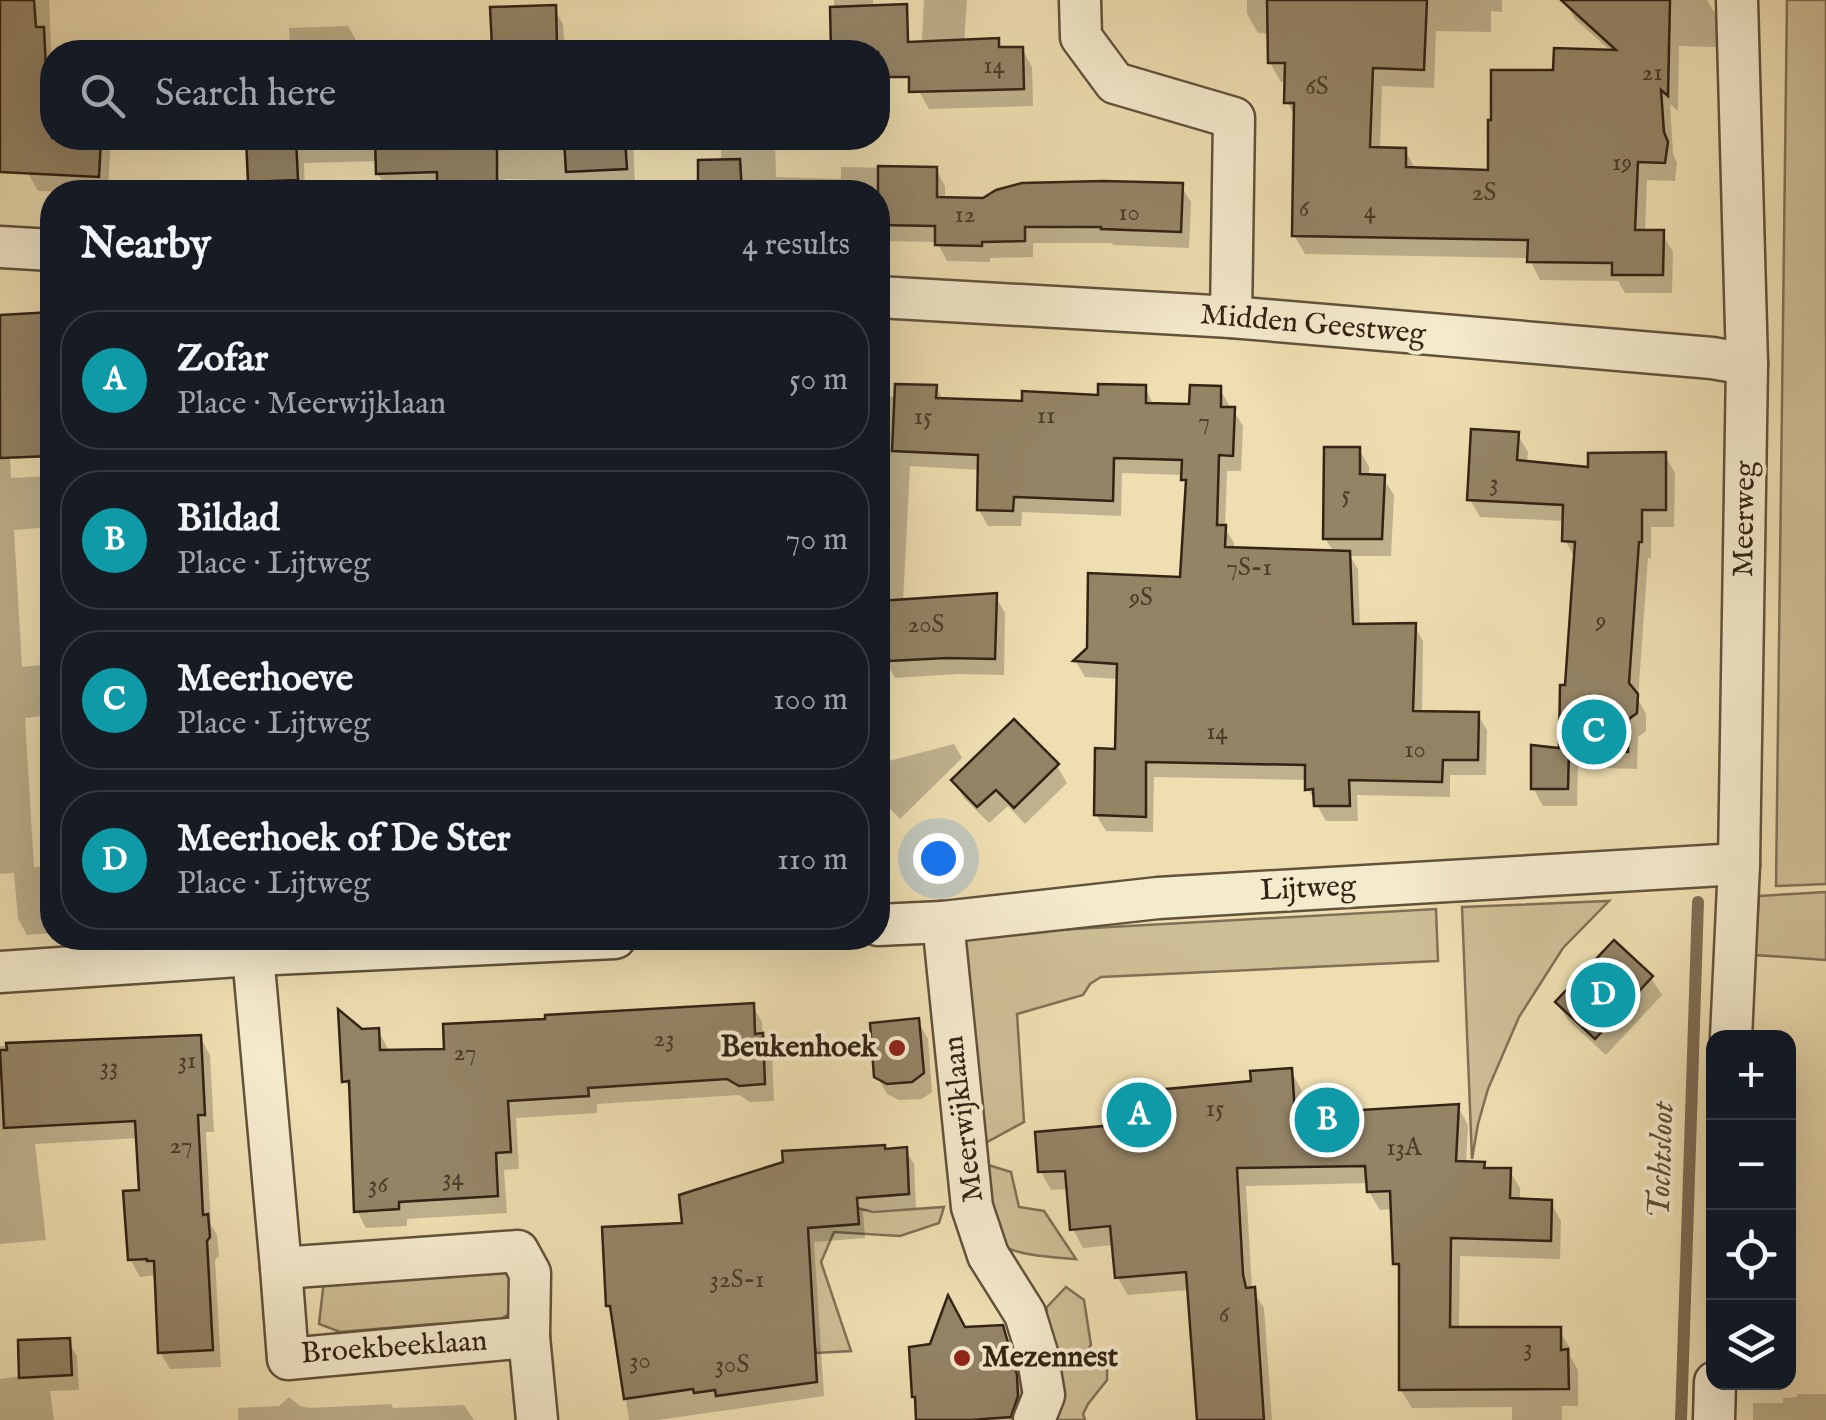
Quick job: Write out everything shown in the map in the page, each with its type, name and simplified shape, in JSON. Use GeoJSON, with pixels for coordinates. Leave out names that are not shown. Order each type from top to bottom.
{"type":"FeatureCollection","features":[{"type":"Feature","properties":{"kind":"street"},"geometry":{"type":"LineString","coordinates":[[1080,0],[1082,38],[1115,83],[1234,118],[1231,317]]}},
{"type":"Feature","properties":{"kind":"street","name":"Meerweg"},"geometry":{"type":"LineString","coordinates":[[1731,1030],[1739,864],[1747,364],[1737,0]]}},
{"type":"Feature","properties":{"kind":"street"},"geometry":{"type":"LineString","coordinates":[[0,247],[40,249]]}},
{"type":"Feature","properties":{"kind":"street","name":"Midden Geestweg"},"geometry":{"type":"LineString","coordinates":[[890,298],[1231,317],[1747,364]]}},
{"type":"Feature","properties":{"kind":"street","name":"Lijtweg"},"geometry":{"type":"LineString","coordinates":[[890,924],[1158,898],[1739,864]]}},
{"type":"Feature","properties":{"kind":"street","name":"Meerwijklaan"},"geometry":{"type":"LineString","coordinates":[[943,922],[972,1206],[988,1254],[1025,1314],[1037,1353],[1044,1394],[1034,1420]]}},
{"type":"Feature","properties":{"kind":"street"},"geometry":{"type":"LineString","coordinates":[[0,972],[359,950]]}},
{"type":"Feature","properties":{"kind":"street","name":"Broekbeeklaan"},"geometry":{"type":"LineString","coordinates":[[253,955],[288,1359],[528,1338]]}},
{"type":"Feature","properties":{"kind":"street","name":"Broekbeeklaan"},"geometry":{"type":"LineString","coordinates":[[280,1268],[518,1251],[530,1273],[528,1338],[538,1420]]}},
{"type":"Feature","properties":{"kind":"street"},"geometry":{"type":"LineString","coordinates":[[1714,1420],[1716,1390]]}},
{"type":"Feature","properties":{"kind":"shaded area"},"geometry":{"type":"Polygon","coordinates":[[[1787,0],[1826,0],[1826,884],[1776,886],[1787,0]]]}},
{"type":"Feature","properties":{"kind":"shaded area"},"geometry":{"type":"Polygon","coordinates":[[[1826,892],[1826,960],[1755,955],[1759,896],[1826,892]]]}},
{"type":"Feature","properties":{"kind":"shaded area"},"geometry":{"type":"Polygon","coordinates":[[[1609,901],[1563,948],[1519,1017],[1488,1089],[1472,1159],[1462,907],[1609,901]]]}},
{"type":"Feature","properties":{"kind":"shaded area"},"geometry":{"type":"Polygon","coordinates":[[[1436,909],[1438,961],[1101,977],[1083,995],[1017,1014],[1024,1122],[978,1147],[965,935],[1436,909]]]}},
{"type":"Feature","properties":{"kind":"shaded area"},"geometry":{"type":"Polygon","coordinates":[[[985,1164],[1011,1172],[1019,1207],[1044,1211],[1076,1259],[1021,1253],[990,1240],[985,1164]]]}},
{"type":"Feature","properties":{"kind":"shaded area"},"geometry":{"type":"Polygon","coordinates":[[[853,1207],[873,1212],[944,1207],[939,1223],[900,1236],[834,1232],[821,1262],[851,1351],[816,1353],[791,1212],[853,1207]]]}},
{"type":"Feature","properties":{"kind":"shaded area"},"geometry":{"type":"Polygon","coordinates":[[[505,1272],[516,1288],[513,1312],[495,1322],[340,1332],[319,1324],[324,1280],[505,1272]]]}},
{"type":"Feature","properties":{"kind":"shaded area"},"geometry":{"type":"Polygon","coordinates":[[[1066,1287],[1084,1300],[1091,1345],[1085,1353],[1107,1366],[1107,1380],[1088,1404],[1083,1414],[1085,1420],[1053,1420],[1044,1323],[1047,1307],[1066,1287]]]}},
{"type":"Feature","properties":{"kind":"building"},"geometry":{"type":"Polygon","coordinates":[[[0,0],[34,0],[36,27],[44,27],[45,40],[40,40],[40,150],[100,150],[99,177],[0,172],[0,0]]]}},
{"type":"Feature","properties":{"kind":"building"},"geometry":{"type":"Polygon","coordinates":[[[1267,0],[1427,0],[1424,70],[1373,68],[1370,147],[1406,148],[1406,167],[1488,170],[1491,70],[1553,70],[1554,48],[1616,50],[1561,0],[1670,0],[1668,96],[1661,90],[1668,142],[1665,163],[1638,162],[1635,230],[1664,230],[1663,275],[1612,275],[1612,263],[1527,262],[1528,240],[1292,236],[1294,103],[1284,103],[1285,63],[1268,63],[1267,0]]]}},
{"type":"Feature","properties":{"kind":"building"},"geometry":{"type":"Polygon","coordinates":[[[907,4],[908,42],[999,38],[999,47],[1023,47],[1024,89],[909,92],[909,77],[890,77],[890,40],[831,40],[830,7],[907,4]]]}},
{"type":"Feature","properties":{"kind":"building"},"geometry":{"type":"Polygon","coordinates":[[[556,5],[557,40],[492,40],[490,7],[556,5]]]}},
{"type":"Feature","properties":{"kind":"building"},"geometry":{"type":"Polygon","coordinates":[[[247,150],[297,150],[298,180],[248,180],[247,150]]]}},
{"type":"Feature","properties":{"kind":"building"},"geometry":{"type":"Polygon","coordinates":[[[375,150],[497,150],[497,180],[437,180],[437,172],[376,174],[375,150]]]}},
{"type":"Feature","properties":{"kind":"building"},"geometry":{"type":"Polygon","coordinates":[[[565,150],[626,150],[627,169],[566,172],[565,150]]]}},
{"type":"Feature","properties":{"kind":"building"},"geometry":{"type":"Polygon","coordinates":[[[740,159],[741,180],[698,180],[698,160],[740,159]]]}},
{"type":"Feature","properties":{"kind":"building"},"geometry":{"type":"Polygon","coordinates":[[[878,166],[937,167],[937,197],[983,198],[1022,183],[1183,183],[1181,232],[1025,227],[1025,241],[982,242],[982,246],[935,245],[935,226],[890,225],[890,180],[878,180],[878,166]]]}},
{"type":"Feature","properties":{"kind":"building"},"geometry":{"type":"Polygon","coordinates":[[[40,313],[40,456],[0,458],[0,315],[40,313]]]}},
{"type":"Feature","properties":{"kind":"building"},"geometry":{"type":"Polygon","coordinates":[[[895,384],[937,385],[936,398],[1022,401],[1022,391],[1098,395],[1098,384],[1146,385],[1146,403],[1189,404],[1190,385],[1221,386],[1221,407],[1235,407],[1233,456],[1219,455],[1217,525],[1226,525],[1225,547],[1350,551],[1353,624],[1416,623],[1413,711],[1479,712],[1478,760],[1443,760],[1442,782],[1349,780],[1350,806],[1314,806],[1313,789],[1305,790],[1305,765],[1146,762],[1146,817],[1094,815],[1095,748],[1115,749],[1117,664],[1073,661],[1087,648],[1088,573],[1180,577],[1186,480],[1181,480],[1182,460],[1114,458],[1113,501],[1014,497],[1013,511],[977,510],[978,455],[892,451],[895,384]]]}},
{"type":"Feature","properties":{"kind":"building"},"geometry":{"type":"Polygon","coordinates":[[[1471,429],[1519,432],[1517,460],[1588,467],[1588,453],[1666,452],[1666,510],[1642,510],[1629,683],[1638,694],[1637,713],[1629,719],[1628,752],[1569,750],[1568,789],[1531,789],[1531,745],[1559,748],[1560,685],[1565,685],[1575,542],[1562,541],[1563,505],[1467,500],[1471,429]]]}},
{"type":"Feature","properties":{"kind":"building"},"geometry":{"type":"Polygon","coordinates":[[[1324,447],[1360,447],[1360,474],[1385,475],[1382,539],[1323,539],[1324,447]]]}},
{"type":"Feature","properties":{"kind":"building"},"geometry":{"type":"Polygon","coordinates":[[[997,593],[995,659],[890,661],[890,600],[997,593]]]}},
{"type":"Feature","properties":{"kind":"building"},"geometry":{"type":"Polygon","coordinates":[[[1014,719],[1059,764],[1014,808],[996,790],[977,807],[951,780],[1014,719]]]}},
{"type":"Feature","properties":{"kind":"building"},"geometry":{"type":"Polygon","coordinates":[[[1614,940],[1653,976],[1595,1039],[1555,1002],[1614,940]]]}},
{"type":"Feature","properties":{"kind":"building"},"geometry":{"type":"Polygon","coordinates":[[[754,1003],[755,1034],[763,1033],[765,1084],[739,1086],[727,1079],[588,1088],[589,1096],[508,1101],[511,1152],[496,1153],[498,1196],[399,1202],[399,1209],[354,1212],[349,1081],[342,1082],[338,1009],[362,1029],[379,1028],[380,1050],[444,1049],[443,1024],[754,1003]]]}},
{"type":"Feature","properties":{"kind":"building","name":"Beukenhoek"},"geometry":{"type":"Polygon","coordinates":[[[919,1018],[924,1073],[912,1082],[887,1084],[874,1077],[870,1023],[919,1018]]]}},
{"type":"Feature","properties":{"kind":"building"},"geometry":{"type":"Polygon","coordinates":[[[201,1035],[205,1115],[198,1115],[203,1215],[208,1214],[210,1237],[207,1241],[213,1350],[158,1353],[154,1261],[128,1260],[123,1191],[139,1190],[135,1121],[4,1128],[0,1050],[7,1050],[6,1043],[201,1035]]]}},
{"type":"Feature","properties":{"kind":"building"},"geometry":{"type":"Polygon","coordinates":[[[1292,1068],[1295,1114],[1459,1104],[1456,1161],[1485,1162],[1484,1168],[1511,1168],[1510,1198],[1552,1200],[1551,1241],[1451,1238],[1450,1327],[1561,1327],[1561,1350],[1568,1349],[1569,1389],[1399,1390],[1399,1264],[1393,1264],[1390,1191],[1367,1192],[1365,1166],[1237,1168],[1243,1274],[1246,1288],[1255,1287],[1264,1420],[1197,1420],[1186,1272],[1115,1278],[1110,1226],[1070,1230],[1065,1171],[1038,1172],[1035,1132],[1126,1124],[1124,1093],[1251,1081],[1250,1071],[1292,1068]]]}},
{"type":"Feature","properties":{"kind":"building"},"geometry":{"type":"Polygon","coordinates":[[[885,1145],[885,1149],[907,1147],[909,1194],[857,1198],[859,1224],[808,1228],[817,1382],[716,1396],[715,1390],[694,1393],[693,1389],[624,1399],[610,1306],[606,1306],[602,1227],[682,1223],[679,1195],[783,1162],[782,1151],[885,1145]]]}},
{"type":"Feature","properties":{"kind":"building"},"geometry":{"type":"Polygon","coordinates":[[[948,1295],[965,1327],[1003,1325],[1017,1375],[1018,1396],[1011,1417],[916,1420],[909,1347],[930,1344],[948,1295]]]}},
{"type":"Feature","properties":{"kind":"building"},"geometry":{"type":"Polygon","coordinates":[[[70,1338],[72,1375],[19,1378],[18,1340],[70,1338]]]}},
{"type":"Feature","properties":{"kind":"waterway","name":"Tochtsloot"},"geometry":{"type":"LineString","coordinates":[[1681,1420],[1698,902]]}},
{"type":"Feature","properties":{"kind":"place","name":"Meerhoeve"},"geometry":{"type":"Point","coordinates":[1594,732]}},
{"type":"Feature","properties":{"kind":"place","name":"Meerhoek of De Ster"},"geometry":{"type":"Point","coordinates":[1603,995]}},
{"type":"Feature","properties":{"kind":"place","name":"Beukenhoek"},"geometry":{"type":"Point","coordinates":[897,1048]}},
{"type":"Feature","properties":{"kind":"place","name":"Zofar"},"geometry":{"type":"Point","coordinates":[1139,1115]}},
{"type":"Feature","properties":{"kind":"place","name":"Bildad"},"geometry":{"type":"Point","coordinates":[1327,1120]}},
{"type":"Feature","properties":{"kind":"place","name":"Mezennest"},"geometry":{"type":"Point","coordinates":[962,1358]}}]}
